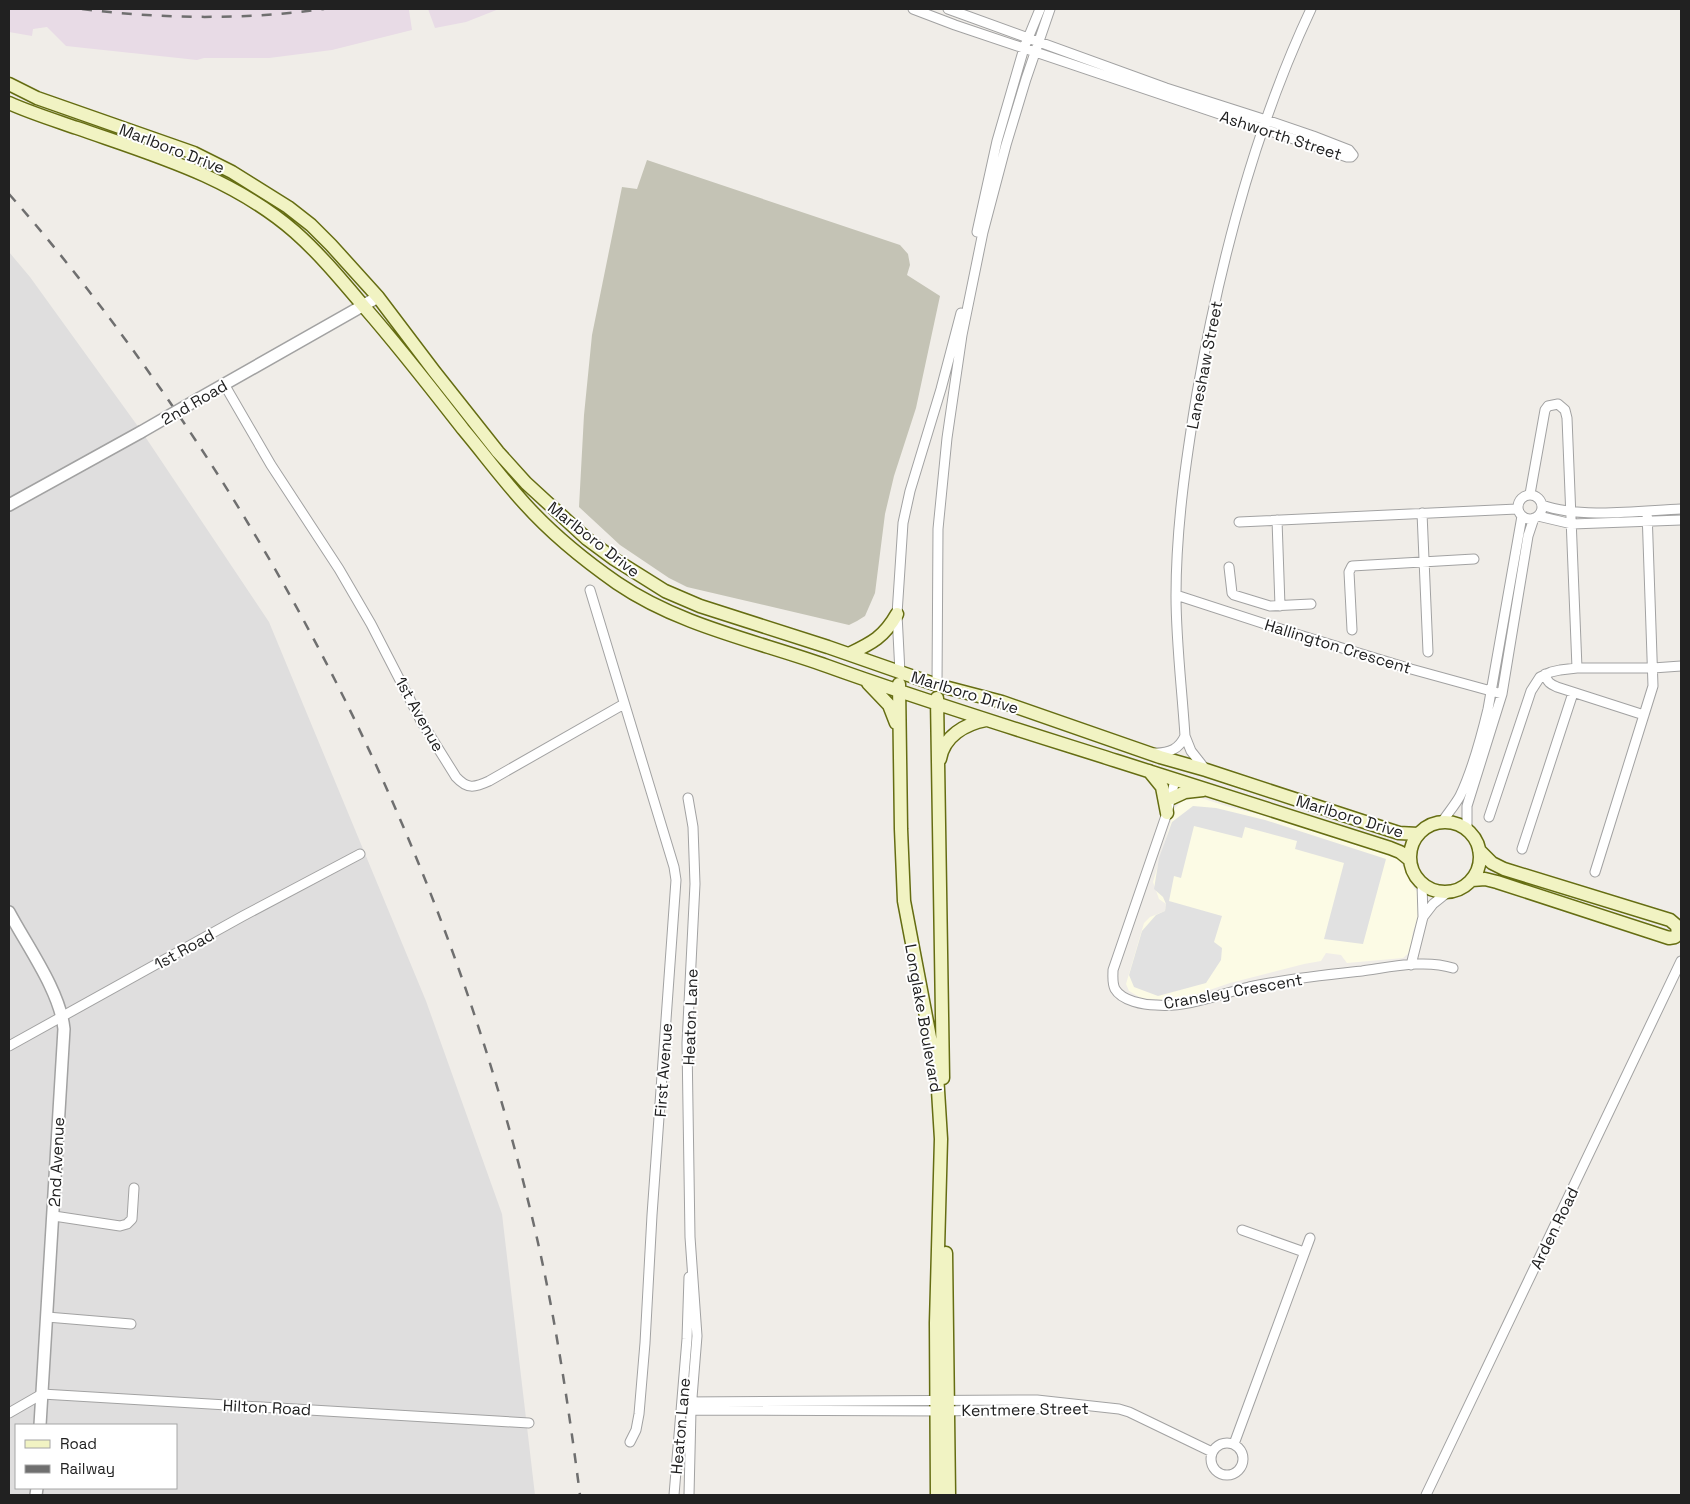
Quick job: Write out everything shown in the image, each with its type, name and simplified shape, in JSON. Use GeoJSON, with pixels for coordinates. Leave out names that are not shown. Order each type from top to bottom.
{"type":"FeatureCollection","features":[{"type":"Feature","properties":{"kind":"main road","name":"Marlboro Drive"},"geometry":{"type":"LineString","coordinates":[[9,84],[38,98],[194,154],[232,172],[288,207],[331,245],[378,297],[434,372],[514,470],[562,517],[614,559],[648,582],[683,600],[849,654],[900,673],[1002,702],[1155,755],[1368,823],[1399,832],[1418,834]]}},
{"type":"Feature","properties":{"kind":"main road","name":"Marlboro Drive"},"geometry":{"type":"LineString","coordinates":[[9,102],[44,117],[176,162],[239,193],[293,230],[337,274],[399,347],[527,506],[588,562],[628,590],[698,624],[798,656],[899,692],[1390,848],[1400,852],[1410,860]]}},
{"type":"Feature","properties":{"kind":"main road"},"geometry":{"type":"LineString","coordinates":[[849,654],[867,646],[880,637],[890,627],[897,614]]}},
{"type":"Feature","properties":{"kind":"main road","name":"Longlake Boulevard"},"geometry":{"type":"LineString","coordinates":[[900,673],[901,829],[904,901],[940,1074]]}},
{"type":"Feature","properties":{"kind":"main road"},"geometry":{"type":"LineString","coordinates":[[865,680],[889,705],[900,735]]}},
{"type":"Feature","properties":{"kind":"main road","name":"Longlake Boulevard"},"geometry":{"type":"LineString","coordinates":[[937,685],[941,1139],[936,1322],[949,1495]]}},
{"type":"Feature","properties":{"kind":"main road"},"geometry":{"type":"LineString","coordinates":[[938,773],[941,754],[955,733],[974,722],[986,720]]}},
{"type":"Feature","properties":{"kind":"main road"},"geometry":{"type":"LineString","coordinates":[[1155,755],[1170,766],[1175,775],[1175,780]]}},
{"type":"Feature","properties":{"kind":"main road"},"geometry":{"type":"LineString","coordinates":[[1150,771],[1162,787],[1167,813]]}},
{"type":"Feature","properties":{"kind":"main road"},"geometry":{"type":"LineString","coordinates":[[1172,798],[1205,789]]}},
{"type":"Feature","properties":{"kind":"main road"},"geometry":{"type":"LineString","coordinates":[[1442,822],[1455,824],[1467,830],[1476,841],[1478,850],[1478,868],[1472,880],[1461,888],[1448,892],[1434,891],[1422,884],[1413,873],[1410,860],[1411,846],[1418,834],[1428,826],[1442,822]]}},
{"type":"Feature","properties":{"kind":"main road"},"geometry":{"type":"LineString","coordinates":[[1472,880],[1497,882],[1669,938],[1675,937],[1678,934],[1677,926],[1670,920],[1504,869],[1478,850]]}},
{"type":"Feature","properties":{"kind":"main road","name":"Longlake Boulevard"},"geometry":{"type":"LineString","coordinates":[[937,1495],[942,1406]]}},
{"type":"Feature","properties":{"kind":"street","name":"Ashworth Street"},"geometry":{"type":"LineString","coordinates":[[913,9],[955,25],[1347,157],[1353,155],[1349,150],[1266,120],[1166,88],[1028,36],[948,9]]}},
{"type":"Feature","properties":{"kind":"street"},"geometry":{"type":"LineString","coordinates":[[937,685],[938,528],[948,428],[977,229],[997,141],[1024,48],[1040,9]]}},
{"type":"Feature","properties":{"kind":"street"},"geometry":{"type":"LineString","coordinates":[[900,673],[897,614],[903,523],[910,492],[965,309],[982,232],[1006,145],[1050,9]]}},
{"type":"Feature","properties":{"kind":"street","name":"Laneshaw Street"},"geometry":{"type":"LineString","coordinates":[[1206,770],[1191,751],[1186,736],[1176,595],[1184,475],[1208,333],[1234,224],[1266,120],[1311,9]]}},
{"type":"Feature","properties":{"kind":"street","name":"2nd Road"},"geometry":{"type":"LineString","coordinates":[[9,505],[378,297]]}},
{"type":"Feature","properties":{"kind":"street","name":"1st Avenue"},"geometry":{"type":"LineString","coordinates":[[224,384],[271,465],[339,569],[371,624],[421,721],[461,782],[471,787],[489,781],[624,704]]}},
{"type":"Feature","properties":{"kind":"street"},"geometry":{"type":"LineString","coordinates":[[1530,494],[1545,410],[1548,406],[1558,404],[1565,410],[1567,418],[1577,668]]}},
{"type":"Feature","properties":{"kind":"street"},"geometry":{"type":"LineString","coordinates":[[1442,822],[1464,787],[1484,727],[1520,512],[1519,500],[1530,494],[1538,497],[1542,509],[1536,517],[1528,536],[1502,694],[1467,806],[1467,830]]}},
{"type":"Feature","properties":{"kind":"street"},"geometry":{"type":"LineString","coordinates":[[1542,505],[1570,512],[1681,509]]}},
{"type":"Feature","properties":{"kind":"street"},"geometry":{"type":"LineString","coordinates":[[1595,872],[1654,686],[1647,511]]}},
{"type":"Feature","properties":{"kind":"street"},"geometry":{"type":"LineString","coordinates":[[1239,522],[1422,513],[1520,512]]}},
{"type":"Feature","properties":{"kind":"street"},"geometry":{"type":"LineString","coordinates":[[1520,512],[1525,518],[1536,517],[1570,524],[1590,525],[1681,520]]}},
{"type":"Feature","properties":{"kind":"street"},"geometry":{"type":"LineString","coordinates":[[1422,513],[1428,652]]}},
{"type":"Feature","properties":{"kind":"street"},"geometry":{"type":"LineString","coordinates":[[1277,520],[1280,606]]}},
{"type":"Feature","properties":{"kind":"street"},"geometry":{"type":"LineString","coordinates":[[1352,630],[1349,572],[1352,566],[1474,559]]}},
{"type":"Feature","properties":{"kind":"street"},"geometry":{"type":"LineString","coordinates":[[1229,566],[1234,596],[1264,606],[1311,604]]}},
{"type":"Feature","properties":{"kind":"street"},"geometry":{"type":"LineString","coordinates":[[590,590],[624,704]]}},
{"type":"Feature","properties":{"kind":"street","name":"Hallington Crescent"},"geometry":{"type":"LineString","coordinates":[[1176,595],[1296,634],[1502,694]]}},
{"type":"Feature","properties":{"kind":"street"},"geometry":{"type":"LineString","coordinates":[[1489,817],[1534,683],[1545,674],[1577,668],[1681,666]]}},
{"type":"Feature","properties":{"kind":"street"},"geometry":{"type":"LineString","coordinates":[[1545,674],[1549,683],[1573,693],[1644,715]]}},
{"type":"Feature","properties":{"kind":"street"},"geometry":{"type":"LineString","coordinates":[[1522,849],[1573,693]]}},
{"type":"Feature","properties":{"kind":"street","name":"First Avenue"},"geometry":{"type":"LineString","coordinates":[[624,704],[674,867],[676,880],[645,1343],[636,1430],[630,1442]]}},
{"type":"Feature","properties":{"kind":"street"},"geometry":{"type":"LineString","coordinates":[[1155,755],[1176,749],[1186,736]]}},
{"type":"Feature","properties":{"kind":"street","name":"Cransley Crescent"},"geometry":{"type":"LineString","coordinates":[[1175,780],[1172,798],[1114,970],[1114,988],[1120,994],[1144,1004],[1168,1006],[1268,984],[1324,975],[1411,965],[1435,965],[1453,968]]}},
{"type":"Feature","properties":{"kind":"street","name":"Heaton Lane"},"geometry":{"type":"LineString","coordinates":[[674,1495],[687,1406],[694,1389],[696,1328],[690,1236],[687,1043],[695,884],[693,827],[688,798]]}},
{"type":"Feature","properties":{"kind":"street","name":"1st Road"},"geometry":{"type":"LineString","coordinates":[[9,1046],[243,916],[360,854]]}},
{"type":"Feature","properties":{"kind":"street"},"geometry":{"type":"LineString","coordinates":[[1411,965],[1423,917],[1422,884]]}},
{"type":"Feature","properties":{"kind":"street"},"geometry":{"type":"LineString","coordinates":[[1423,917],[1433,904],[1448,892]]}},
{"type":"Feature","properties":{"kind":"street","name":"2nd Avenue"},"geometry":{"type":"LineString","coordinates":[[9,912],[55,994],[63,1015],[64,1042],[40,1424]]}},
{"type":"Feature","properties":{"kind":"street","name":"Arden Road"},"geometry":{"type":"LineString","coordinates":[[1426,1495],[1681,961]]}},
{"type":"Feature","properties":{"kind":"street"},"geometry":{"type":"LineString","coordinates":[[54,1216],[120,1226],[127,1224],[132,1219],[134,1188]]}},
{"type":"Feature","properties":{"kind":"street"},"geometry":{"type":"LineString","coordinates":[[1242,1230],[1304,1252]]}},
{"type":"Feature","properties":{"kind":"street"},"geometry":{"type":"LineString","coordinates":[[1234,1444],[1310,1238]]}},
{"type":"Feature","properties":{"kind":"street"},"geometry":{"type":"LineString","coordinates":[[47,1317],[131,1324]]}},
{"type":"Feature","properties":{"kind":"street"},"geometry":{"type":"LineString","coordinates":[[9,1413],[42,1394]]}},
{"type":"Feature","properties":{"kind":"street","name":"Hilton Road"},"geometry":{"type":"LineString","coordinates":[[42,1394],[529,1423]]}},
{"type":"Feature","properties":{"kind":"street","name":"Kentmere Street"},"geometry":{"type":"LineString","coordinates":[[687,1406],[942,1406],[1037,1400],[1119,1409],[1212,1452]]}},
{"type":"Feature","properties":{"kind":"street","name":"Heaton Lane"},"geometry":{"type":"LineString","coordinates":[[687,1406],[689,1495]]}},
{"type":"Feature","properties":{"kind":"street"},"geometry":{"type":"LineString","coordinates":[[1224,1443],[1234,1444],[1242,1451],[1244,1461],[1239,1470],[1234,1474],[1223,1475],[1214,1468],[1211,1458],[1212,1452],[1224,1443]]}},
{"type":"Feature","properties":{"kind":"shaded area"},"geometry":{"type":"Polygon","coordinates":[[[9,9],[418,9],[409,10],[412,30],[332,50],[269,58],[204,58],[197,60],[66,46],[47,27],[33,29],[32,36],[9,32],[9,9]]]}},
{"type":"Feature","properties":{"kind":"shaded area"},"geometry":{"type":"Polygon","coordinates":[[[428,9],[499,9],[466,22],[435,28],[428,9]]]}},
{"type":"Feature","properties":{"kind":"shaded area"},"geometry":{"type":"Polygon","coordinates":[[[647,160],[900,245],[908,254],[910,265],[907,275],[940,296],[916,408],[894,476],[885,514],[875,593],[865,616],[849,625],[687,587],[669,578],[620,545],[579,507],[584,415],[592,335],[622,187],[637,189],[647,160]]]}},
{"type":"Feature","properties":{"kind":"shaded area"},"geometry":{"type":"Polygon","coordinates":[[[9,252],[30,277],[142,432],[269,622],[426,1001],[502,1214],[535,1495],[9,1495],[9,252]]]}},
{"type":"Feature","properties":{"kind":"shaded area"},"geometry":{"type":"Polygon","coordinates":[[[1198,797],[1292,823],[1399,859],[1419,894],[1422,908],[1413,931],[1410,952],[1403,958],[1347,963],[1341,955],[1326,953],[1321,961],[1230,983],[1195,995],[1164,1000],[1141,998],[1129,991],[1126,984],[1144,923],[1150,917],[1165,911],[1166,904],[1159,899],[1153,882],[1175,808],[1182,801],[1198,797]]]}},
{"type":"Feature","properties":{"kind":"shaded area"},"geometry":{"type":"Polygon","coordinates":[[[1193,806],[1216,808],[1265,820],[1386,859],[1363,944],[1324,939],[1344,863],[1295,849],[1297,841],[1245,827],[1242,838],[1194,826],[1181,878],[1174,876],[1169,901],[1222,916],[1214,942],[1222,948],[1221,960],[1206,983],[1158,996],[1134,987],[1129,975],[1142,931],[1156,915],[1165,911],[1166,904],[1163,897],[1154,889],[1159,858],[1172,822],[1193,806]]]}},
{"type":"Feature","properties":{"kind":"railway"},"geometry":{"type":"LineString","coordinates":[[82,9],[143,15],[203,17],[294,13],[324,9]]}},
{"type":"Feature","properties":{"kind":"railway"},"geometry":{"type":"LineString","coordinates":[[9,194],[68,265],[124,338],[160,388],[223,483],[282,581],[336,682],[385,785],[429,890],[469,997],[503,1106],[532,1217],[554,1320],[580,1495]]}}]}
